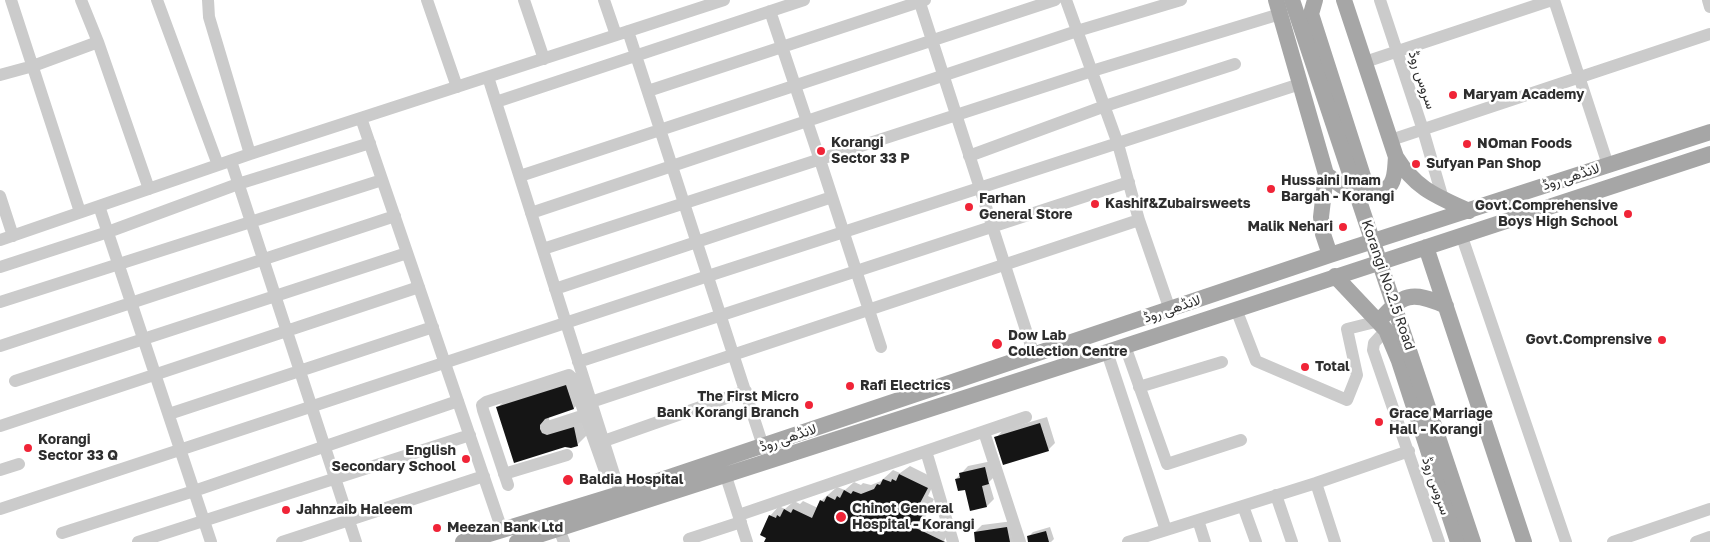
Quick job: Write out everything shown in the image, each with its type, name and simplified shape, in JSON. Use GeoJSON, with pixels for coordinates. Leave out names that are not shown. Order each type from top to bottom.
{"type":"FeatureCollection","features":[{"type":"Feature","properties":{"kind":"main road","name":"Korangi No.2.5 Road"},"geometry":{"type":"LineString","coordinates":[[1292,0],[1474,542]]}},
{"type":"Feature","properties":{"kind":"main road"},"geometry":{"type":"LineString","coordinates":[[1315,0],[1311,14],[1369,195]]}},
{"type":"Feature","properties":{"kind":"main road"},"geometry":{"type":"LineString","coordinates":[[1344,0],[1396,157],[1405,171],[1429,192],[1469,211]]}},
{"type":"Feature","properties":{"kind":"main road"},"geometry":{"type":"LineString","coordinates":[[1278,7],[1326,174],[1322,217],[1324,234],[1330,255]]}},
{"type":"Feature","properties":{"kind":"main road","name":"لانڈھی روڈ"},"geometry":{"type":"LineString","coordinates":[[517,542],[562,535],[723,467],[764,446],[1330,255],[1710,132]]}},
{"type":"Feature","properties":{"kind":"main road","name":"لانڈھی روڈ"},"geometry":{"type":"LineString","coordinates":[[463,542],[617,494],[723,467],[1107,352],[1710,154]]}},
{"type":"Feature","properties":{"kind":"main road"},"geometry":{"type":"LineString","coordinates":[[1326,174],[1351,192],[1369,195],[1383,190],[1391,184],[1396,157]]}},
{"type":"Feature","properties":{"kind":"main road"},"geometry":{"type":"LineString","coordinates":[[1426,247],[1524,542]]}},
{"type":"Feature","properties":{"kind":"main road"},"geometry":{"type":"LineString","coordinates":[[1335,276],[1382,326],[1400,361],[1458,542]]}},
{"type":"Feature","properties":{"kind":"main road"},"geometry":{"type":"LineString","coordinates":[[1382,326],[1396,303],[1410,296],[1428,298],[1446,306]]}},
{"type":"Feature","properties":{"kind":"street"},"geometry":{"type":"LineString","coordinates":[[11,0],[80,212]]}},
{"type":"Feature","properties":{"kind":"street"},"geometry":{"type":"LineString","coordinates":[[81,0],[98,42],[149,188]]}},
{"type":"Feature","properties":{"kind":"street"},"geometry":{"type":"LineString","coordinates":[[157,0],[218,165]]}},
{"type":"Feature","properties":{"kind":"street"},"geometry":{"type":"LineString","coordinates":[[208,0],[210,18],[250,154]]}},
{"type":"Feature","properties":{"kind":"street"},"geometry":{"type":"LineString","coordinates":[[427,0],[457,87]]}},
{"type":"Feature","properties":{"kind":"street"},"geometry":{"type":"LineString","coordinates":[[524,0],[544,59]]}},
{"type":"Feature","properties":{"kind":"street"},"geometry":{"type":"LineString","coordinates":[[604,0],[636,56],[764,446]]}},
{"type":"Feature","properties":{"kind":"street"},"geometry":{"type":"LineString","coordinates":[[680,0],[685,13]]}},
{"type":"Feature","properties":{"kind":"street"},"geometry":{"type":"LineString","coordinates":[[0,240],[231,160],[724,0]]}},
{"type":"Feature","properties":{"kind":"street"},"geometry":{"type":"LineString","coordinates":[[496,102],[804,0]]}},
{"type":"Feature","properties":{"kind":"street"},"geometry":{"type":"LineString","coordinates":[[520,176],[1055,0]]}},
{"type":"Feature","properties":{"kind":"street"},"geometry":{"type":"LineString","coordinates":[[1066,0],[1118,144],[1139,220],[1170,310]]}},
{"type":"Feature","properties":{"kind":"street"},"geometry":{"type":"LineString","coordinates":[[532,213],[1077,31],[1181,0]]}},
{"type":"Feature","properties":{"kind":"street","name":"سروس روڈ"},"geometry":{"type":"LineString","coordinates":[[1380,0],[1423,130],[1443,199]]}},
{"type":"Feature","properties":{"kind":"street"},"geometry":{"type":"LineString","coordinates":[[1365,62],[1553,0],[1608,165]]}},
{"type":"Feature","properties":{"kind":"street"},"geometry":{"type":"LineString","coordinates":[[1708,0],[1710,7]]}},
{"type":"Feature","properties":{"kind":"street"},"geometry":{"type":"LineString","coordinates":[[648,91],[921,1],[932,41],[1034,355]]}},
{"type":"Feature","properties":{"kind":"street"},"geometry":{"type":"LineString","coordinates":[[543,249],[1092,71],[1278,7]]}},
{"type":"Feature","properties":{"kind":"street"},"geometry":{"type":"LineString","coordinates":[[770,11],[881,347]]}},
{"type":"Feature","properties":{"kind":"street"},"geometry":{"type":"LineString","coordinates":[[1391,140],[1710,34]]}},
{"type":"Feature","properties":{"kind":"street"},"geometry":{"type":"LineString","coordinates":[[0,75],[33,66],[98,42]]}},
{"type":"Feature","properties":{"kind":"street"},"geometry":{"type":"LineString","coordinates":[[969,156],[1105,106],[1235,64]]}},
{"type":"Feature","properties":{"kind":"street"},"geometry":{"type":"LineString","coordinates":[[488,77],[604,441],[608,468]]}},
{"type":"Feature","properties":{"kind":"street"},"geometry":{"type":"LineString","coordinates":[[0,509],[1300,84]]}},
{"type":"Feature","properties":{"kind":"street"},"geometry":{"type":"LineString","coordinates":[[361,118],[502,530]]}},
{"type":"Feature","properties":{"kind":"street"},"geometry":{"type":"LineString","coordinates":[[0,267],[108,232],[238,184],[370,143]]}},
{"type":"Feature","properties":{"kind":"street"},"geometry":{"type":"LineString","coordinates":[[231,160],[356,542]]}},
{"type":"Feature","properties":{"kind":"street"},"geometry":{"type":"LineString","coordinates":[[0,302],[382,180]]}},
{"type":"Feature","properties":{"kind":"street"},"geometry":{"type":"LineString","coordinates":[[578,362],[1129,182]]}},
{"type":"Feature","properties":{"kind":"street"},"geometry":{"type":"LineString","coordinates":[[0,196],[13,236]]}},
{"type":"Feature","properties":{"kind":"street"},"geometry":{"type":"LineString","coordinates":[[555,289],[832,197]]}},
{"type":"Feature","properties":{"kind":"street"},"geometry":{"type":"LineString","coordinates":[[99,206],[211,542]]}},
{"type":"Feature","properties":{"kind":"street"},"geometry":{"type":"LineString","coordinates":[[0,346],[395,216]]}},
{"type":"Feature","properties":{"kind":"street"},"geometry":{"type":"LineString","coordinates":[[591,402],[1139,220]]}},
{"type":"Feature","properties":{"kind":"street"},"geometry":{"type":"LineString","coordinates":[[1462,237],[1566,542]]}},
{"type":"Feature","properties":{"kind":"street"},"geometry":{"type":"LineString","coordinates":[[15,381],[407,253]]}},
{"type":"Feature","properties":{"kind":"street"},"geometry":{"type":"LineString","coordinates":[[0,426],[419,287]]}},
{"type":"Feature","properties":{"kind":"street"},"geometry":{"type":"LineString","coordinates":[[1236,309],[1256,361],[1347,400],[1357,375],[1347,329],[1382,326]]}},
{"type":"Feature","properties":{"kind":"street","name":"سروس روڈ"},"geometry":{"type":"LineString","coordinates":[[1382,326],[1374,343],[1373,350],[1439,542]]}},
{"type":"Feature","properties":{"kind":"street"},"geometry":{"type":"LineString","coordinates":[[169,414],[433,327]]}},
{"type":"Feature","properties":{"kind":"street"},"geometry":{"type":"LineString","coordinates":[[1125,346],[1167,464],[1241,440]]}},
{"type":"Feature","properties":{"kind":"street"},"geometry":{"type":"LineString","coordinates":[[1107,352],[1166,530]]}},
{"type":"Feature","properties":{"kind":"street"},"geometry":{"type":"LineString","coordinates":[[1140,387],[1222,362]]}},
{"type":"Feature","properties":{"kind":"street"},"geometry":{"type":"LineString","coordinates":[[1357,375],[1380,370]]}},
{"type":"Feature","properties":{"kind":"street"},"geometry":{"type":"LineString","coordinates":[[567,455],[506,479],[482,405],[486,402],[569,375],[572,378],[617,494]]}},
{"type":"Feature","properties":{"kind":"street"},"geometry":{"type":"LineString","coordinates":[[604,441],[746,391]]}},
{"type":"Feature","properties":{"kind":"street"},"geometry":{"type":"LineString","coordinates":[[62,533],[194,491],[458,401]]}},
{"type":"Feature","properties":{"kind":"street"},"geometry":{"type":"LineString","coordinates":[[548,427],[585,415]]}},
{"type":"Feature","properties":{"kind":"street"},"geometry":{"type":"LineString","coordinates":[[689,539],[740,518],[1026,417]]}},
{"type":"Feature","properties":{"kind":"street"},"geometry":{"type":"LineString","coordinates":[[984,432],[1020,542]]}},
{"type":"Feature","properties":{"kind":"street"},"geometry":{"type":"LineString","coordinates":[[138,542],[470,435]]}},
{"type":"Feature","properties":{"kind":"street"},"geometry":{"type":"LineString","coordinates":[[926,451],[953,542]]}},
{"type":"Feature","properties":{"kind":"street"},"geometry":{"type":"LineString","coordinates":[[1128,542],[1151,538],[1166,530],[1316,483],[1408,451]]}},
{"type":"Feature","properties":{"kind":"street"},"geometry":{"type":"LineString","coordinates":[[0,470],[18,464]]}},
{"type":"Feature","properties":{"kind":"street"},"geometry":{"type":"LineString","coordinates":[[723,467],[748,542]]}},
{"type":"Feature","properties":{"kind":"street"},"geometry":{"type":"LineString","coordinates":[[282,542],[484,476]]}},
{"type":"Feature","properties":{"kind":"street"},"geometry":{"type":"LineString","coordinates":[[1316,483],[1335,542]]}},
{"type":"Feature","properties":{"kind":"street"},"geometry":{"type":"LineString","coordinates":[[1276,495],[1292,542]]}},
{"type":"Feature","properties":{"kind":"street"},"geometry":{"type":"LineString","coordinates":[[1244,506],[1256,542]]}},
{"type":"Feature","properties":{"kind":"street"},"geometry":{"type":"LineString","coordinates":[[1613,542],[1710,510]]}},
{"type":"Feature","properties":{"kind":"street"},"geometry":{"type":"LineString","coordinates":[[1198,520],[1205,542]]}},
{"type":"Feature","properties":{"kind":"street"},"geometry":{"type":"LineString","coordinates":[[1696,542],[1710,537]]}},
{"type":"Feature","properties":{"kind":"building"},"geometry":{"type":"Polygon","coordinates":[[[566,385],[574,409],[545,419],[540,425],[540,429],[542,433],[547,435],[574,427],[578,446],[565,447],[514,463],[496,407],[566,385]]]}},
{"type":"Feature","properties":{"kind":"building"},"geometry":{"type":"Polygon","coordinates":[[[1040,423],[1049,451],[1003,465],[994,437],[1040,423]]]}},
{"type":"Feature","properties":{"kind":"building"},"geometry":{"type":"Polygon","coordinates":[[[985,467],[989,484],[982,486],[987,507],[970,511],[965,490],[958,491],[955,479],[960,478],[959,473],[985,467]]]}},
{"type":"Feature","properties":{"kind":"building"},"geometry":{"type":"Polygon","coordinates":[[[899,474],[928,488],[919,505],[926,508],[916,528],[945,542],[764,542],[766,538],[760,535],[769,515],[776,518],[777,515],[780,517],[784,509],[791,513],[793,509],[812,518],[820,500],[824,502],[827,496],[835,500],[837,496],[840,498],[844,490],[851,494],[853,491],[861,494],[874,489],[877,484],[880,485],[883,479],[891,482],[892,479],[896,481],[899,474]]]}},
{"type":"Feature","properties":{"kind":"building"},"geometry":{"type":"Polygon","coordinates":[[[1007,527],[1010,542],[975,542],[974,532],[1007,527]]]}},
{"type":"Feature","properties":{"kind":"building"},"geometry":{"type":"Polygon","coordinates":[[[1046,531],[1049,542],[1028,542],[1027,536],[1046,531]]]}},
{"type":"Feature","properties":{"kind":"place","name":"Maryam Academy"},"geometry":{"type":"Point","coordinates":[1453,95]}},
{"type":"Feature","properties":{"kind":"place","name":"NOman Foods"},"geometry":{"type":"Point","coordinates":[1467,144]}},
{"type":"Feature","properties":{"kind":"place","name":"Korangi Sector 33 P"},"geometry":{"type":"Point","coordinates":[821,151]}},
{"type":"Feature","properties":{"kind":"place","name":"Sufyan Pan Shop"},"geometry":{"type":"Point","coordinates":[1416,164]}},
{"type":"Feature","properties":{"kind":"place","name":"Hussaini Imam Bargah - Korangi"},"geometry":{"type":"Point","coordinates":[1271,189]}},
{"type":"Feature","properties":{"kind":"place","name":"Kashif&Zubairsweets"},"geometry":{"type":"Point","coordinates":[1095,204]}},
{"type":"Feature","properties":{"kind":"place","name":"Farhan General Store"},"geometry":{"type":"Point","coordinates":[969,207]}},
{"type":"Feature","properties":{"kind":"place","name":"Govt.Comprehensive Boys High School"},"geometry":{"type":"Point","coordinates":[1628,214]}},
{"type":"Feature","properties":{"kind":"place","name":"Malik Nehari"},"geometry":{"type":"Point","coordinates":[1343,227]}},
{"type":"Feature","properties":{"kind":"place","name":"Govt.Comprensive"},"geometry":{"type":"Point","coordinates":[1662,340]}},
{"type":"Feature","properties":{"kind":"place","name":"Dow Lab Collection Centre"},"geometry":{"type":"Point","coordinates":[997,344]}},
{"type":"Feature","properties":{"kind":"place","name":"Total"},"geometry":{"type":"Point","coordinates":[1305,367]}},
{"type":"Feature","properties":{"kind":"place","name":"Rafi Electrics"},"geometry":{"type":"Point","coordinates":[850,386]}},
{"type":"Feature","properties":{"kind":"place","name":"The First Micro Bank Korangi Branch"},"geometry":{"type":"Point","coordinates":[809,405]}},
{"type":"Feature","properties":{"kind":"place","name":"Grace Marriage Hall - Korangi"},"geometry":{"type":"Point","coordinates":[1379,422]}},
{"type":"Feature","properties":{"kind":"place","name":"Korangi Sector 33 Q"},"geometry":{"type":"Point","coordinates":[28,448]}},
{"type":"Feature","properties":{"kind":"place","name":"English Secondary School"},"geometry":{"type":"Point","coordinates":[466,459]}},
{"type":"Feature","properties":{"kind":"place","name":"Baldia Hospital"},"geometry":{"type":"Point","coordinates":[568,480]}},
{"type":"Feature","properties":{"kind":"place","name":"Jahnzaib Haleem"},"geometry":{"type":"Point","coordinates":[286,510]}},
{"type":"Feature","properties":{"kind":"place","name":"Chinot General Hospital - Korangi"},"geometry":{"type":"Point","coordinates":[841,517]}},
{"type":"Feature","properties":{"kind":"place","name":"Meezan Bank Ltd"},"geometry":{"type":"Point","coordinates":[437,528]}}]}
